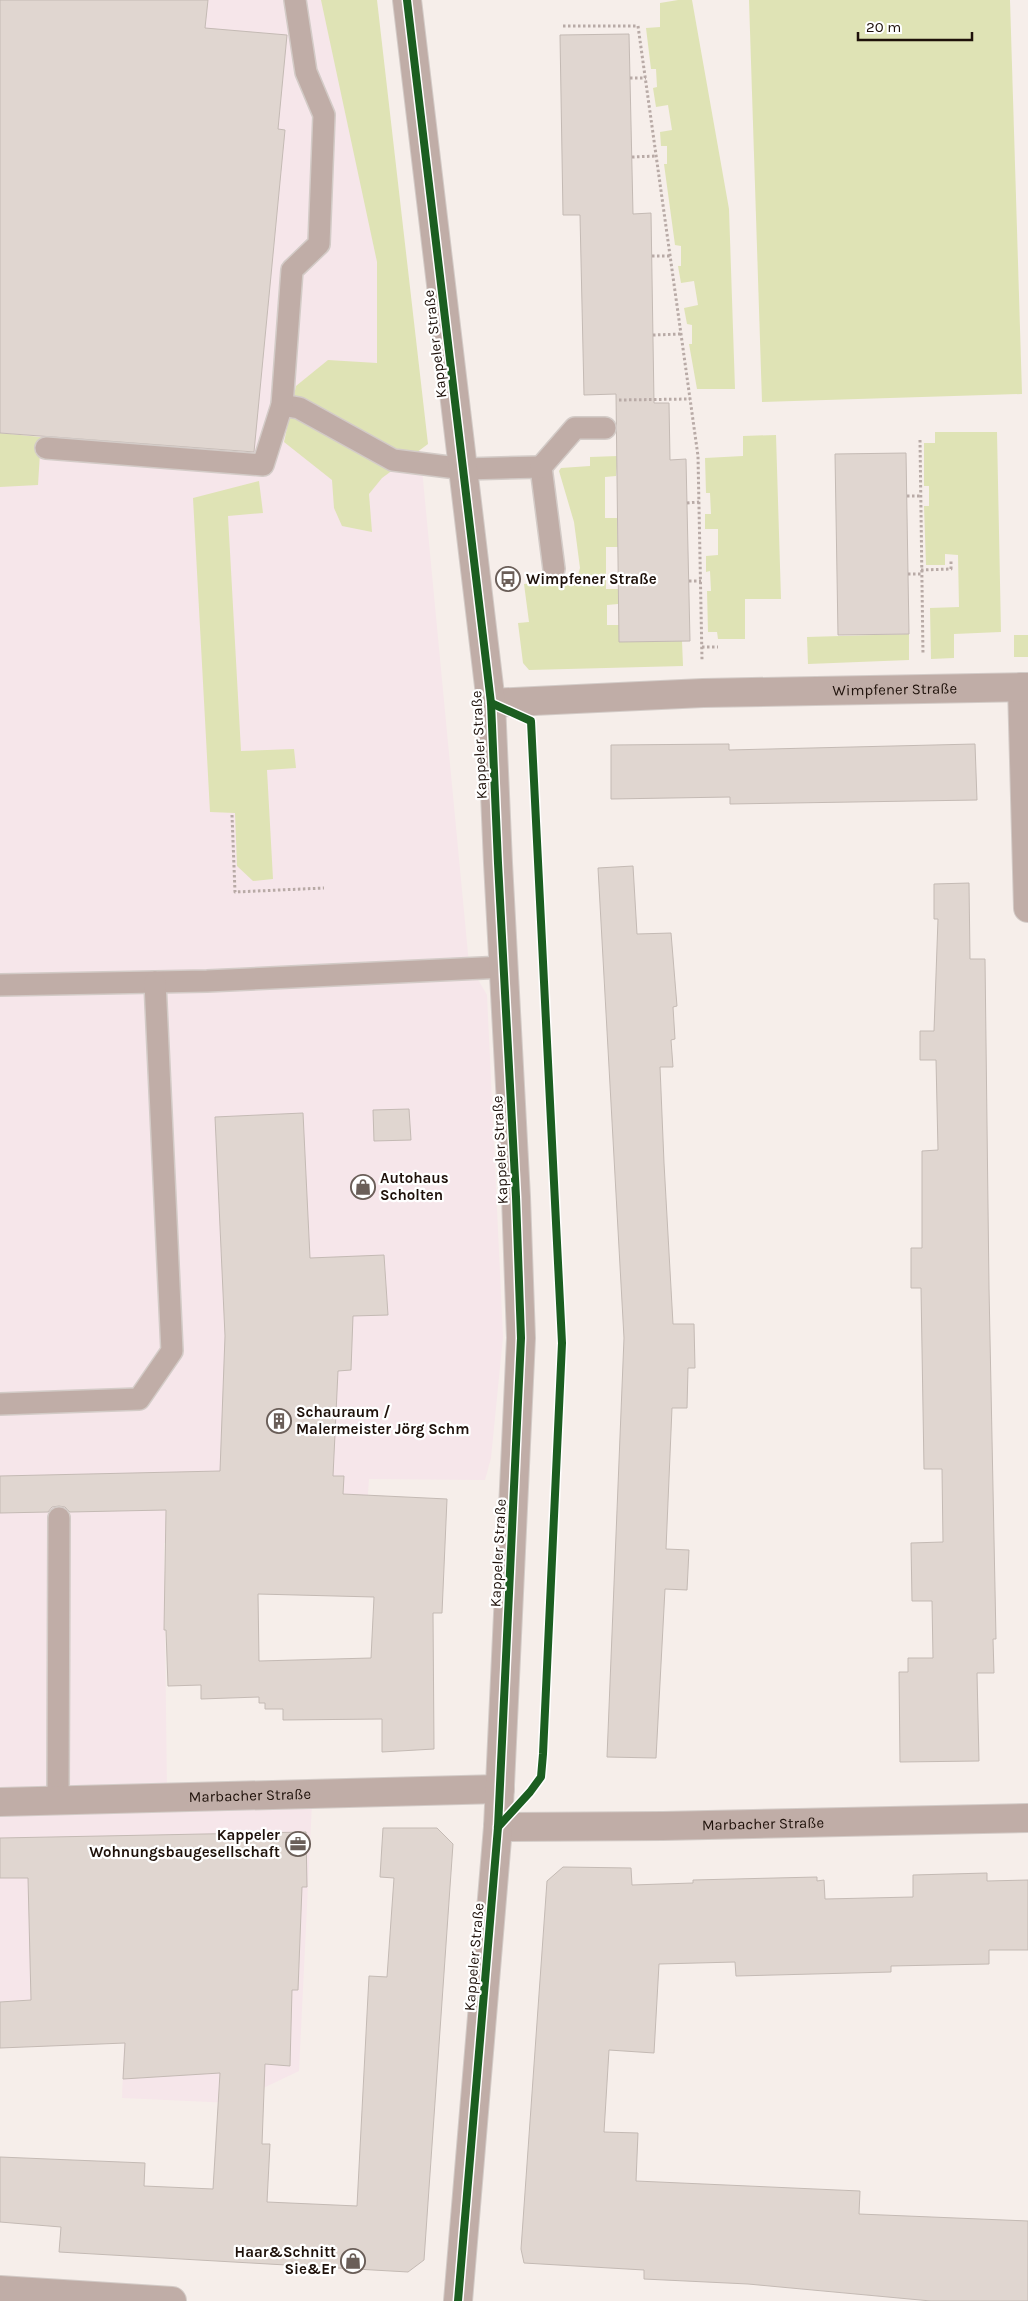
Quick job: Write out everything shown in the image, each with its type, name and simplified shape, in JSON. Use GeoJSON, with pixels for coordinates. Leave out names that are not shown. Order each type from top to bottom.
{"type":"FeatureCollection","features":[{"type":"Feature","properties":{"kind":"street","name":"Kappeler Straße"},"geometry":{"type":"LineString","coordinates":[[407,0],[465,469],[491,703],[497,854],[516,1197],[521,1338],[498,1827],[458,2301]]}},
{"type":"Feature","properties":{"kind":"street","name":"Wimpfener Straße"},"geometry":{"type":"LineString","coordinates":[[491,703],[702,693],[1025,687]]}},
{"type":"Feature","properties":{"kind":"street"},"geometry":{"type":"LineString","coordinates":[[1025,687],[1028,908]]}},
{"type":"Feature","properties":{"kind":"street","name":"Marbacher Straße"},"geometry":{"type":"LineString","coordinates":[[0,1802],[500,1789]]}},
{"type":"Feature","properties":{"kind":"street","name":"Marbacher Straße"},"geometry":{"type":"LineString","coordinates":[[498,1827],[663,1826],[1028,1818]]}},
{"type":"Feature","properties":{"kind":"street"},"geometry":{"type":"LineString","coordinates":[[0,2290],[172,2301]]}},
{"type":"Feature","properties":{"kind":"lane"},"geometry":{"type":"LineString","coordinates":[[46,448],[263,465],[282,405],[292,270],[319,244],[324,115],[306,72],[295,0]]}},
{"type":"Feature","properties":{"kind":"lane"},"geometry":{"type":"LineString","coordinates":[[282,405],[299,408],[393,460],[465,469],[542,467]]}},
{"type":"Feature","properties":{"kind":"lane"},"geometry":{"type":"LineString","coordinates":[[554,569],[542,467],[575,428],[605,428]]}},
{"type":"Feature","properties":{"kind":"lane"},"geometry":{"type":"LineString","coordinates":[[0,985],[155,982],[504,967]]}},
{"type":"Feature","properties":{"kind":"lane"},"geometry":{"type":"LineString","coordinates":[[0,1404],[139,1399],[172,1352],[155,982]]}},
{"type":"Feature","properties":{"kind":"lane"},"geometry":{"type":"LineString","coordinates":[[58,1801],[59,1518]]}},
{"type":"Feature","properties":{"kind":"path"},"geometry":{"type":"LineString","coordinates":[[562,26],[638,26],[698,456],[702,693]]}},
{"type":"Feature","properties":{"kind":"path"},"geometry":{"type":"LineString","coordinates":[[630,78],[646,78]]}},
{"type":"Feature","properties":{"kind":"path"},"geometry":{"type":"LineString","coordinates":[[632,156],[657,156]]}},
{"type":"Feature","properties":{"kind":"path"},"geometry":{"type":"LineString","coordinates":[[652,256],[671,256]]}},
{"type":"Feature","properties":{"kind":"path"},"geometry":{"type":"LineString","coordinates":[[653,335],[682,334]]}},
{"type":"Feature","properties":{"kind":"path"},"geometry":{"type":"LineString","coordinates":[[614,400],[691,399]]}},
{"type":"Feature","properties":{"kind":"path"},"geometry":{"type":"LineString","coordinates":[[920,440],[923,688]]}},
{"type":"Feature","properties":{"kind":"path"},"geometry":{"type":"LineString","coordinates":[[906,496],[920,496]]}},
{"type":"Feature","properties":{"kind":"path"},"geometry":{"type":"LineString","coordinates":[[687,502],[699,502]]}},
{"type":"Feature","properties":{"kind":"path"},"geometry":{"type":"LineString","coordinates":[[908,574],[951,569],[951,560]]}},
{"type":"Feature","properties":{"kind":"path"},"geometry":{"type":"LineString","coordinates":[[689,581],[700,581]]}},
{"type":"Feature","properties":{"kind":"path"},"geometry":{"type":"LineString","coordinates":[[702,647],[718,647]]}},
{"type":"Feature","properties":{"kind":"path"},"geometry":{"type":"LineString","coordinates":[[232,815],[235,892],[324,888]]}},
{"type":"Feature","properties":{"kind":"shaded area"},"geometry":{"type":"Polygon","coordinates":[[[0,0],[329,0],[420,448],[469,964],[487,995],[503,1337],[491,1458],[485,1480],[369,1479],[364,1551],[164,1543],[167,1793],[313,1783],[299,2071],[232,2103],[122,2098],[124,2042],[0,2048],[0,0]]]}},
{"type":"Feature","properties":{"kind":"green space"},"geometry":{"type":"Polygon","coordinates":[[[321,0],[377,0],[428,444],[382,478],[369,494],[372,532],[342,526],[334,508],[332,480],[284,442],[296,386],[328,360],[377,363],[377,262],[321,0]]]}},
{"type":"Feature","properties":{"kind":"green space"},"geometry":{"type":"Polygon","coordinates":[[[692,0],[729,209],[735,389],[697,389],[689,344],[692,344],[692,325],[687,324],[684,308],[698,305],[694,281],[681,283],[678,266],[681,266],[681,246],[675,245],[664,164],[667,164],[667,146],[661,146],[660,132],[672,130],[668,105],[656,107],[653,88],[657,87],[656,69],[651,69],[646,28],[660,27],[660,3],[692,0]]]}},
{"type":"Feature","properties":{"kind":"green space"},"geometry":{"type":"Polygon","coordinates":[[[749,0],[1010,0],[1022,394],[762,402],[749,0]]]}},
{"type":"Feature","properties":{"kind":"green space"},"geometry":{"type":"Polygon","coordinates":[[[935,432],[997,432],[1001,632],[954,634],[954,658],[931,659],[930,608],[959,607],[958,555],[945,554],[945,565],[926,565],[924,506],[929,506],[929,486],[924,486],[924,443],[935,443],[935,432]]]}},
{"type":"Feature","properties":{"kind":"green space"},"geometry":{"type":"Polygon","coordinates":[[[0,433],[41,437],[38,485],[0,487],[0,433]]]}},
{"type":"Feature","properties":{"kind":"green space"},"geometry":{"type":"Polygon","coordinates":[[[776,435],[781,599],[745,599],[745,639],[718,639],[717,632],[708,632],[707,591],[711,591],[710,571],[706,572],[706,556],[718,555],[718,529],[705,529],[705,514],[711,514],[710,493],[706,493],[705,458],[743,456],[743,436],[776,435]]]}},
{"type":"Feature","properties":{"kind":"green space"},"geometry":{"type":"Polygon","coordinates":[[[618,456],[616,476],[605,477],[605,518],[617,518],[618,547],[606,547],[606,589],[618,589],[618,604],[607,605],[607,625],[619,625],[619,642],[682,641],[683,666],[529,670],[523,663],[518,623],[529,622],[524,584],[572,579],[578,575],[580,568],[574,522],[559,471],[561,468],[590,466],[590,457],[618,456]]]}},
{"type":"Feature","properties":{"kind":"green space"},"geometry":{"type":"Polygon","coordinates":[[[259,481],[263,513],[228,516],[241,751],[294,749],[296,768],[267,770],[273,879],[253,881],[237,866],[235,813],[210,812],[193,498],[259,481]]]}},
{"type":"Feature","properties":{"kind":"green space"},"geometry":{"type":"Polygon","coordinates":[[[909,634],[909,660],[808,664],[807,637],[909,634]]]}},
{"type":"Feature","properties":{"kind":"green space"},"geometry":{"type":"Polygon","coordinates":[[[1014,635],[1028,635],[1028,657],[1014,657],[1014,635]]]}},
{"type":"Feature","properties":{"kind":"building"},"geometry":{"type":"Polygon","coordinates":[[[0,0],[208,0],[205,28],[287,35],[278,129],[285,130],[254,452],[0,433],[0,0]]]}},
{"type":"Feature","properties":{"kind":"building"},"geometry":{"type":"Polygon","coordinates":[[[629,34],[633,214],[651,213],[654,403],[669,403],[670,460],[686,459],[690,641],[619,642],[616,394],[584,395],[580,215],[563,215],[560,35],[629,34]]]}},
{"type":"Feature","properties":{"kind":"building"},"geometry":{"type":"Polygon","coordinates":[[[906,453],[909,634],[838,635],[835,454],[906,453]]]}},
{"type":"Feature","properties":{"kind":"building"},"geometry":{"type":"Polygon","coordinates":[[[729,744],[729,750],[975,744],[977,800],[730,804],[730,797],[611,799],[611,745],[729,744]]]}},
{"type":"Feature","properties":{"kind":"building"},"geometry":{"type":"Polygon","coordinates":[[[633,866],[637,934],[671,933],[677,1006],[673,1007],[675,1039],[671,1040],[673,1067],[660,1067],[673,1324],[694,1324],[695,1368],[688,1368],[687,1408],[672,1408],[666,1549],[689,1550],[687,1590],[665,1589],[656,1758],[607,1757],[624,1338],[598,868],[633,866]]]}},
{"type":"Feature","properties":{"kind":"building"},"geometry":{"type":"Polygon","coordinates":[[[969,883],[970,959],[985,959],[996,1639],[993,1639],[994,1673],[977,1673],[979,1761],[900,1762],[899,1672],[908,1672],[908,1658],[933,1658],[932,1601],[912,1601],[911,1543],[943,1542],[942,1469],[924,1469],[921,1288],[911,1288],[911,1248],[922,1248],[922,1151],[938,1150],[936,1060],[920,1060],[920,1031],[934,1031],[938,919],[934,919],[934,884],[969,883]]]}},
{"type":"Feature","properties":{"kind":"building"},"geometry":{"type":"Polygon","coordinates":[[[409,1109],[411,1140],[374,1141],[373,1110],[409,1109]]]}},
{"type":"Feature","properties":{"kind":"building"},"geometry":{"type":"Polygon","coordinates":[[[303,1113],[310,1258],[384,1255],[388,1315],[353,1316],[351,1370],[338,1371],[333,1476],[344,1476],[343,1494],[447,1499],[442,1613],[433,1613],[434,1749],[382,1752],[382,1719],[283,1720],[283,1709],[265,1709],[265,1703],[259,1703],[259,1697],[201,1699],[201,1685],[168,1686],[166,1630],[164,1630],[166,1510],[70,1512],[65,1507],[59,1506],[52,1507],[48,1512],[0,1513],[0,1476],[220,1471],[225,1336],[215,1117],[303,1113]],[[258,1594],[259,1661],[371,1658],[374,1597],[258,1594]]]}},
{"type":"Feature","properties":{"kind":"building"},"geometry":{"type":"Polygon","coordinates":[[[383,1828],[437,1828],[453,1844],[424,2260],[408,2272],[59,2252],[61,2227],[0,2222],[0,2157],[145,2163],[144,2186],[213,2189],[220,2073],[123,2079],[125,2043],[0,2048],[0,2002],[31,2000],[28,1878],[0,1878],[0,1838],[306,1832],[307,1887],[302,1887],[298,1990],[292,1990],[290,2066],[265,2064],[262,2144],[270,2144],[267,2202],[357,2206],[369,1976],[387,1977],[394,1878],[380,1877],[383,1828]]]}},
{"type":"Feature","properties":{"kind":"building"},"geometry":{"type":"Polygon","coordinates":[[[563,1867],[631,1868],[632,1885],[693,1883],[693,1880],[817,1877],[817,1881],[824,1880],[825,1899],[913,1897],[913,1875],[987,1873],[987,1881],[1028,1880],[1028,1950],[989,1950],[989,1964],[891,1966],[891,1972],[736,1976],[735,1962],[659,1964],[654,2053],[609,2050],[604,2132],[638,2133],[636,2181],[860,2191],[859,2214],[1028,2221],[1028,2301],[931,2301],[748,2284],[644,2279],[644,2270],[524,2263],[521,2249],[547,1881],[563,1867]]]}},
{"type":"Feature","properties":{"kind":"cycle path"},"geometry":{"type":"LineString","coordinates":[[407,0],[491,703],[516,1197],[521,1338],[498,1827],[458,2301]]}},
{"type":"Feature","properties":{"kind":"cycle path"},"geometry":{"type":"LineString","coordinates":[[491,703],[531,721],[562,1343],[541,1777],[498,1827]]}},
{"type":"Feature","properties":{"kind":"place","name":"Wimpfener Straße"},"geometry":{"type":"Point","coordinates":[508,579]}},
{"type":"Feature","properties":{"kind":"place","name":"Autohaus Scholten"},"geometry":{"type":"Point","coordinates":[363,1187]}},
{"type":"Feature","properties":{"kind":"place","name":"Schauraum / Malermeister Jörg Schm"},"geometry":{"type":"Point","coordinates":[279,1421]}},
{"type":"Feature","properties":{"kind":"place","name":"Kappeler Wohnungsbaugesellschaft"},"geometry":{"type":"Point","coordinates":[298,1844]}},
{"type":"Feature","properties":{"kind":"place","name":"Haar&Schnitt Sie&Er"},"geometry":{"type":"Point","coordinates":[353,2261]}}]}
